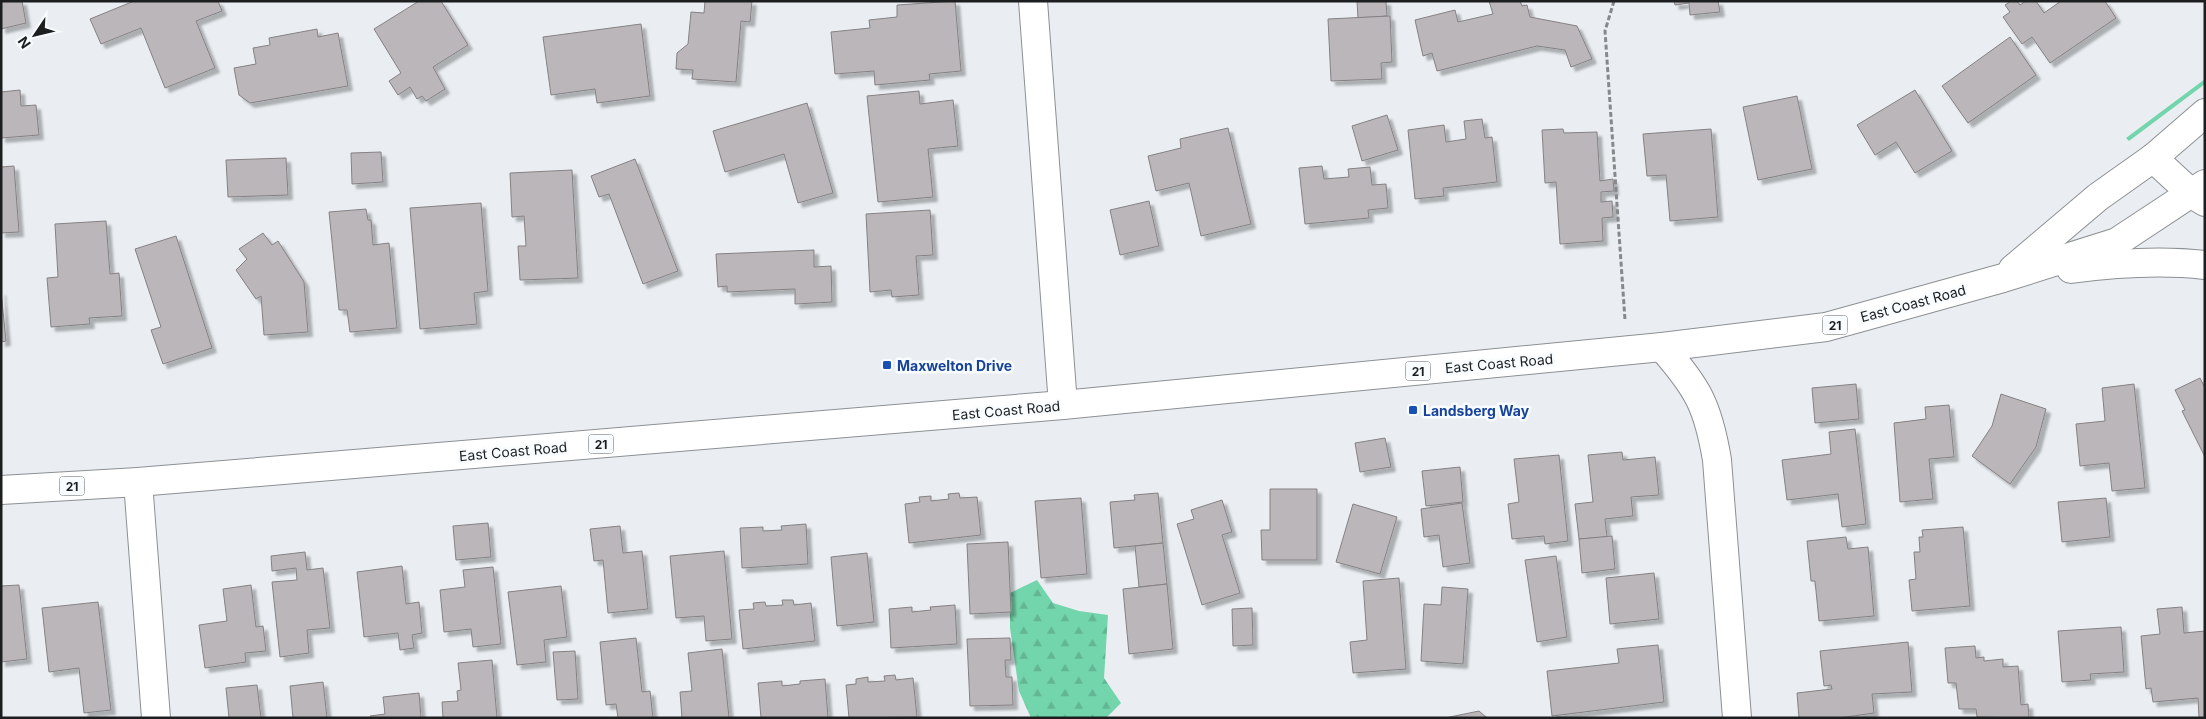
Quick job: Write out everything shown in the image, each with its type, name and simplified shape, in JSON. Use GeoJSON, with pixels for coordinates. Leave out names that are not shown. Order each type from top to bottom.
{"type":"FeatureCollection","features":[{"type":"Feature","properties":{"kind":"main road"},"geometry":{"type":"LineString","coordinates":[[1033,1],[1063,405]]}},
{"type":"Feature","properties":{"kind":"main road","name":"East Coast Road"},"geometry":{"type":"LineString","coordinates":[[2003,278],[2098,197],[2153,158],[2205,113]]}},
{"type":"Feature","properties":{"kind":"main road"},"geometry":{"type":"LineString","coordinates":[[2153,158],[2200,193]]}},
{"type":"Feature","properties":{"kind":"main road","name":"East Coast Road"},"geometry":{"type":"LineString","coordinates":[[1,490],[138,482],[1063,405],[1662,347],[1826,327],[2003,278],[2117,242],[2200,193]]}},
{"type":"Feature","properties":{"kind":"main road"},"geometry":{"type":"LineString","coordinates":[[2003,278],[2090,266],[2184,263],[2205,266]]}},
{"type":"Feature","properties":{"kind":"main road"},"geometry":{"type":"LineString","coordinates":[[1662,347],[1696,389],[1711,424],[1717,460],[1737,718]]}},
{"type":"Feature","properties":{"kind":"main road"},"geometry":{"type":"LineString","coordinates":[[138,482],[156,718]]}},
{"type":"Feature","properties":{"kind":"path"},"geometry":{"type":"LineString","coordinates":[[1614,1],[1606,31],[1627,350]]}},
{"type":"Feature","properties":{"kind":"green space"},"geometry":{"type":"Polygon","coordinates":[[[2205,79],[2205,84],[2129,141],[2126,138],[2205,79]]]}},
{"type":"Feature","properties":{"kind":"green space"},"geometry":{"type":"Polygon","coordinates":[[[1037,580],[1053,603],[1079,611],[1108,615],[1104,678],[1121,703],[1106,718],[1031,718],[1019,691],[1010,628],[1010,593],[1037,580]]]}},
{"type":"Feature","properties":{"kind":"building"},"geometry":{"type":"Polygon","coordinates":[[[1,1],[22,1],[26,23],[1,29],[1,1]]]}},
{"type":"Feature","properties":{"kind":"building"},"geometry":{"type":"Polygon","coordinates":[[[134,1],[218,1],[222,11],[196,21],[215,68],[165,88],[141,28],[101,44],[90,19],[134,1]]]}},
{"type":"Feature","properties":{"kind":"building"},"geometry":{"type":"Polygon","coordinates":[[[419,1],[441,1],[468,45],[433,67],[445,89],[426,101],[422,96],[417,99],[410,87],[398,95],[389,81],[401,73],[374,29],[419,1]]]}},
{"type":"Feature","properties":{"kind":"building"},"geometry":{"type":"Polygon","coordinates":[[[705,1],[752,1],[750,22],[741,21],[736,82],[692,79],[693,70],[676,69],[677,53],[688,44],[691,12],[704,13],[705,1]]]}},
{"type":"Feature","properties":{"kind":"building"},"geometry":{"type":"Polygon","coordinates":[[[955,1],[961,71],[929,74],[930,80],[875,85],[874,71],[835,74],[831,32],[870,28],[869,20],[897,17],[897,5],[955,1]]]}},
{"type":"Feature","properties":{"kind":"building"},"geometry":{"type":"Polygon","coordinates":[[[1357,1],[1386,1],[1387,16],[1358,18],[1357,1]]]}},
{"type":"Feature","properties":{"kind":"building"},"geometry":{"type":"Polygon","coordinates":[[[1489,1],[1520,1],[1522,6],[1527,5],[1530,17],[1577,26],[1592,59],[1571,67],[1565,50],[1537,46],[1437,71],[1432,53],[1423,56],[1415,20],[1455,10],[1458,22],[1493,14],[1489,1]]]}},
{"type":"Feature","properties":{"kind":"building"},"geometry":{"type":"Polygon","coordinates":[[[1674,1],[1718,1],[1720,12],[1690,15],[1689,3],[1675,5],[1674,1]]]}},
{"type":"Feature","properties":{"kind":"building"},"geometry":{"type":"Polygon","coordinates":[[[2011,1],[2017,1],[2020,5],[2026,1],[2036,1],[2044,13],[2061,1],[2105,1],[2116,18],[2050,63],[2032,37],[2022,44],[2003,17],[2010,12],[2005,5],[2011,1]]]}},
{"type":"Feature","properties":{"kind":"building"},"geometry":{"type":"Polygon","coordinates":[[[1390,16],[1392,62],[1381,63],[1382,79],[1331,81],[1328,19],[1390,16]]]}},
{"type":"Feature","properties":{"kind":"building"},"geometry":{"type":"Polygon","coordinates":[[[641,24],[650,96],[597,103],[595,89],[551,95],[543,37],[641,24]]]}},
{"type":"Feature","properties":{"kind":"building"},"geometry":{"type":"Polygon","coordinates":[[[317,29],[318,37],[338,33],[348,86],[250,103],[239,95],[234,68],[256,64],[253,48],[270,45],[269,38],[317,29]]]}},
{"type":"Feature","properties":{"kind":"building"},"geometry":{"type":"Polygon","coordinates":[[[2010,37],[2036,75],[1968,123],[1942,86],[2010,37]]]}},
{"type":"Feature","properties":{"kind":"building"},"geometry":{"type":"Polygon","coordinates":[[[20,90],[21,106],[36,105],[39,135],[1,138],[1,92],[20,90]]]}},
{"type":"Feature","properties":{"kind":"building"},"geometry":{"type":"Polygon","coordinates":[[[1915,90],[1952,151],[1915,173],[1896,142],[1875,155],[1857,125],[1915,90]]]}},
{"type":"Feature","properties":{"kind":"building"},"geometry":{"type":"Polygon","coordinates":[[[919,91],[920,104],[953,100],[958,146],[928,149],[933,197],[878,202],[867,96],[919,91]]]}},
{"type":"Feature","properties":{"kind":"building"},"geometry":{"type":"Polygon","coordinates":[[[1797,96],[1812,169],[1758,180],[1743,107],[1797,96]]]}},
{"type":"Feature","properties":{"kind":"building"},"geometry":{"type":"Polygon","coordinates":[[[807,103],[833,193],[798,203],[784,154],[725,172],[713,131],[807,103]]]}},
{"type":"Feature","properties":{"kind":"building"},"geometry":{"type":"Polygon","coordinates":[[[1387,115],[1398,150],[1362,161],[1352,126],[1387,115]]]}},
{"type":"Feature","properties":{"kind":"building"},"geometry":{"type":"Polygon","coordinates":[[[1482,119],[1485,138],[1492,137],[1497,182],[1443,188],[1444,196],[1415,199],[1408,130],[1444,125],[1446,142],[1466,139],[1464,121],[1482,119]]]}},
{"type":"Feature","properties":{"kind":"building"},"geometry":{"type":"Polygon","coordinates":[[[1228,128],[1251,224],[1201,236],[1189,183],[1156,191],[1148,156],[1181,148],[1180,139],[1228,128]]]}},
{"type":"Feature","properties":{"kind":"building"},"geometry":{"type":"Polygon","coordinates":[[[1563,129],[1564,133],[1597,132],[1600,181],[1613,179],[1614,191],[1601,192],[1601,202],[1612,201],[1613,217],[1602,218],[1603,241],[1560,244],[1556,182],[1545,183],[1542,130],[1563,129]]]}},
{"type":"Feature","properties":{"kind":"building"},"geometry":{"type":"Polygon","coordinates":[[[1711,129],[1718,217],[1670,221],[1666,175],[1647,176],[1643,134],[1711,129]]]}},
{"type":"Feature","properties":{"kind":"building"},"geometry":{"type":"Polygon","coordinates":[[[381,152],[383,182],[352,184],[351,153],[381,152]]]}},
{"type":"Feature","properties":{"kind":"building"},"geometry":{"type":"Polygon","coordinates":[[[286,158],[288,195],[228,197],[226,160],[286,158]]]}},
{"type":"Feature","properties":{"kind":"building"},"geometry":{"type":"Polygon","coordinates":[[[635,159],[678,271],[643,284],[609,194],[599,197],[591,176],[635,159]]]}},
{"type":"Feature","properties":{"kind":"building"},"geometry":{"type":"Polygon","coordinates":[[[14,166],[19,232],[1,233],[1,167],[14,166]]]}},
{"type":"Feature","properties":{"kind":"building"},"geometry":{"type":"Polygon","coordinates":[[[1322,166],[1324,179],[1349,177],[1348,169],[1370,167],[1372,185],[1386,184],[1388,208],[1368,210],[1369,218],[1305,224],[1299,168],[1322,166]]]}},
{"type":"Feature","properties":{"kind":"building"},"geometry":{"type":"Polygon","coordinates":[[[572,170],[578,278],[520,280],[518,246],[526,246],[524,216],[512,217],[510,173],[572,170]]]}},
{"type":"Feature","properties":{"kind":"building"},"geometry":{"type":"Polygon","coordinates":[[[1149,201],[1159,246],[1120,255],[1110,210],[1149,201]]]}},
{"type":"Feature","properties":{"kind":"building"},"geometry":{"type":"Polygon","coordinates":[[[481,203],[488,291],[474,293],[477,324],[420,329],[410,208],[481,203]]]}},
{"type":"Feature","properties":{"kind":"building"},"geometry":{"type":"Polygon","coordinates":[[[366,209],[368,220],[371,220],[373,245],[389,243],[397,328],[350,332],[347,310],[339,310],[329,212],[366,209]]]}},
{"type":"Feature","properties":{"kind":"building"},"geometry":{"type":"Polygon","coordinates":[[[930,210],[933,255],[916,256],[919,295],[892,297],[891,290],[870,292],[866,214],[930,210]]]}},
{"type":"Feature","properties":{"kind":"building"},"geometry":{"type":"Polygon","coordinates":[[[106,221],[110,274],[119,273],[122,316],[89,318],[90,324],[51,327],[47,278],[58,277],[55,224],[106,221]]]}},
{"type":"Feature","properties":{"kind":"building"},"geometry":{"type":"Polygon","coordinates":[[[263,233],[272,245],[278,241],[304,282],[308,332],[264,335],[261,296],[256,299],[236,270],[247,259],[239,249],[263,233]]]}},
{"type":"Feature","properties":{"kind":"building"},"geometry":{"type":"Polygon","coordinates":[[[176,236],[212,348],[163,364],[151,330],[161,327],[135,249],[176,236]]]}},
{"type":"Feature","properties":{"kind":"building"},"geometry":{"type":"Polygon","coordinates":[[[814,250],[814,267],[831,266],[832,302],[795,304],[795,289],[727,292],[727,286],[718,287],[716,254],[814,250]]]}},
{"type":"Feature","properties":{"kind":"building"},"geometry":{"type":"Polygon","coordinates":[[[1,291],[6,341],[1,342],[1,291]]]}},
{"type":"Feature","properties":{"kind":"building"},"geometry":{"type":"Polygon","coordinates":[[[2200,378],[2205,388],[2205,457],[2182,411],[2185,410],[2175,390],[2200,378]]]}},
{"type":"Feature","properties":{"kind":"building"},"geometry":{"type":"Polygon","coordinates":[[[1856,384],[1859,419],[1815,423],[1812,388],[1856,384]]]}},
{"type":"Feature","properties":{"kind":"building"},"geometry":{"type":"Polygon","coordinates":[[[2134,384],[2145,488],[2112,491],[2109,463],[2080,466],[2076,424],[2105,421],[2102,388],[2134,384]]]}},
{"type":"Feature","properties":{"kind":"building"},"geometry":{"type":"Polygon","coordinates":[[[2001,394],[2046,409],[2036,447],[2010,484],[1972,456],[1992,426],[2001,394]]]}},
{"type":"Feature","properties":{"kind":"building"},"geometry":{"type":"Polygon","coordinates":[[[1949,405],[1954,457],[1929,459],[1933,499],[1900,502],[1894,423],[1926,419],[1925,407],[1949,405]]]}},
{"type":"Feature","properties":{"kind":"building"},"geometry":{"type":"Polygon","coordinates":[[[1855,429],[1866,524],[1842,527],[1838,494],[1787,500],[1782,460],[1831,454],[1829,432],[1855,429]]]}},
{"type":"Feature","properties":{"kind":"building"},"geometry":{"type":"Polygon","coordinates":[[[1385,438],[1391,467],[1360,472],[1355,443],[1385,438]]]}},
{"type":"Feature","properties":{"kind":"building"},"geometry":{"type":"Polygon","coordinates":[[[1622,452],[1623,460],[1655,457],[1659,495],[1631,497],[1633,516],[1605,519],[1607,537],[1579,539],[1575,504],[1593,502],[1588,455],[1622,452]]]}},
{"type":"Feature","properties":{"kind":"building"},"geometry":{"type":"Polygon","coordinates":[[[1559,455],[1568,541],[1545,544],[1544,536],[1512,539],[1508,504],[1519,502],[1514,459],[1559,455]]]}},
{"type":"Feature","properties":{"kind":"building"},"geometry":{"type":"Polygon","coordinates":[[[1460,467],[1463,502],[1426,506],[1422,471],[1460,467]]]}},
{"type":"Feature","properties":{"kind":"building"},"geometry":{"type":"Polygon","coordinates":[[[1270,489],[1317,489],[1317,560],[1262,560],[1261,530],[1270,530],[1270,489]]]}},
{"type":"Feature","properties":{"kind":"building"},"geometry":{"type":"Polygon","coordinates":[[[959,493],[960,498],[977,497],[981,535],[909,543],[905,504],[920,502],[919,497],[931,496],[931,501],[949,499],[948,494],[959,493]]]}},
{"type":"Feature","properties":{"kind":"building"},"geometry":{"type":"Polygon","coordinates":[[[1158,493],[1163,543],[1114,548],[1110,502],[1135,500],[1134,495],[1158,493]]]}},
{"type":"Feature","properties":{"kind":"building"},"geometry":{"type":"Polygon","coordinates":[[[1081,498],[1087,574],[1041,578],[1035,501],[1081,498]]]}},
{"type":"Feature","properties":{"kind":"building"},"geometry":{"type":"Polygon","coordinates":[[[2106,498],[2110,537],[2062,542],[2058,502],[2106,498]]]}},
{"type":"Feature","properties":{"kind":"building"},"geometry":{"type":"Polygon","coordinates":[[[1222,500],[1232,532],[1222,535],[1240,593],[1202,605],[1177,524],[1194,519],[1191,510],[1222,500]]]}},
{"type":"Feature","properties":{"kind":"building"},"geometry":{"type":"Polygon","coordinates":[[[1462,503],[1470,563],[1443,567],[1439,535],[1424,537],[1421,509],[1462,503]]]}},
{"type":"Feature","properties":{"kind":"building"},"geometry":{"type":"Polygon","coordinates":[[[1353,504],[1397,517],[1380,574],[1336,562],[1353,504]]]}},
{"type":"Feature","properties":{"kind":"building"},"geometry":{"type":"Polygon","coordinates":[[[488,523],[491,557],[456,560],[453,526],[488,523]]]}},
{"type":"Feature","properties":{"kind":"building"},"geometry":{"type":"Polygon","coordinates":[[[806,524],[808,564],[742,568],[740,528],[763,527],[763,531],[782,530],[781,526],[806,524]]]}},
{"type":"Feature","properties":{"kind":"building"},"geometry":{"type":"Polygon","coordinates":[[[620,526],[623,553],[642,551],[648,609],[608,613],[603,560],[594,561],[590,529],[620,526]]]}},
{"type":"Feature","properties":{"kind":"building"},"geometry":{"type":"Polygon","coordinates":[[[1963,527],[1970,606],[1912,611],[1909,580],[1916,579],[1914,552],[1920,552],[1919,537],[1923,537],[1922,530],[1963,527]]]}},
{"type":"Feature","properties":{"kind":"building"},"geometry":{"type":"Polygon","coordinates":[[[1612,536],[1615,569],[1582,573],[1579,539],[1612,536]]]}},
{"type":"Feature","properties":{"kind":"building"},"geometry":{"type":"Polygon","coordinates":[[[1846,537],[1848,549],[1868,547],[1874,616],[1819,621],[1815,581],[1811,581],[1807,541],[1846,537]]]}},
{"type":"Feature","properties":{"kind":"building"},"geometry":{"type":"Polygon","coordinates":[[[1008,542],[1011,612],[970,614],[967,544],[1008,542]]]}},
{"type":"Feature","properties":{"kind":"building"},"geometry":{"type":"Polygon","coordinates":[[[1163,543],[1167,584],[1139,587],[1135,546],[1163,543]]]}},
{"type":"Feature","properties":{"kind":"building"},"geometry":{"type":"Polygon","coordinates":[[[724,551],[732,639],[706,641],[704,616],[676,618],[670,556],[724,551]]]}},
{"type":"Feature","properties":{"kind":"building"},"geometry":{"type":"Polygon","coordinates":[[[305,552],[307,570],[323,568],[330,628],[307,630],[309,653],[280,657],[272,582],[297,580],[296,568],[272,571],[271,556],[305,552]]]}},
{"type":"Feature","properties":{"kind":"building"},"geometry":{"type":"Polygon","coordinates":[[[867,553],[874,622],[837,626],[831,557],[867,553]]]}},
{"type":"Feature","properties":{"kind":"building"},"geometry":{"type":"Polygon","coordinates":[[[1556,556],[1567,637],[1537,642],[1525,560],[1556,556]]]}},
{"type":"Feature","properties":{"kind":"building"},"geometry":{"type":"Polygon","coordinates":[[[402,566],[406,604],[419,602],[422,633],[412,635],[414,648],[400,650],[398,633],[364,637],[357,572],[402,566]]]}},
{"type":"Feature","properties":{"kind":"building"},"geometry":{"type":"Polygon","coordinates":[[[493,567],[501,644],[473,647],[471,629],[444,632],[440,590],[465,587],[463,570],[493,567]]]}},
{"type":"Feature","properties":{"kind":"building"},"geometry":{"type":"Polygon","coordinates":[[[1654,573],[1659,619],[1610,624],[1606,578],[1654,573]]]}},
{"type":"Feature","properties":{"kind":"building"},"geometry":{"type":"Polygon","coordinates":[[[1399,578],[1406,669],[1353,673],[1350,642],[1367,640],[1363,581],[1399,578]]]}},
{"type":"Feature","properties":{"kind":"building"},"geometry":{"type":"Polygon","coordinates":[[[1167,584],[1173,649],[1129,654],[1123,589],[1167,584]]]}},
{"type":"Feature","properties":{"kind":"building"},"geometry":{"type":"Polygon","coordinates":[[[19,585],[27,659],[1,662],[1,586],[19,585]]]}},
{"type":"Feature","properties":{"kind":"building"},"geometry":{"type":"Polygon","coordinates":[[[251,585],[256,627],[263,626],[266,651],[245,653],[246,662],[205,668],[199,625],[227,621],[223,589],[251,585]]]}},
{"type":"Feature","properties":{"kind":"building"},"geometry":{"type":"Polygon","coordinates":[[[561,586],[567,637],[544,640],[546,662],[517,665],[508,592],[561,586]]]}},
{"type":"Feature","properties":{"kind":"building"},"geometry":{"type":"Polygon","coordinates":[[[1442,587],[1468,589],[1463,664],[1421,661],[1424,604],[1441,605],[1442,587]]]}},
{"type":"Feature","properties":{"kind":"building"},"geometry":{"type":"Polygon","coordinates":[[[782,600],[793,600],[794,605],[811,603],[815,641],[743,649],[739,610],[754,609],[753,603],[765,602],[766,606],[783,605],[782,600]]]}},
{"type":"Feature","properties":{"kind":"building"},"geometry":{"type":"Polygon","coordinates":[[[98,602],[111,710],[84,713],[79,668],[49,672],[42,608],[98,602]]]}},
{"type":"Feature","properties":{"kind":"building"},"geometry":{"type":"Polygon","coordinates":[[[955,605],[957,644],[891,648],[889,609],[912,607],[912,612],[931,610],[930,607],[955,605]]]}},
{"type":"Feature","properties":{"kind":"building"},"geometry":{"type":"Polygon","coordinates":[[[2182,607],[2184,633],[2205,631],[2205,718],[2199,718],[2198,698],[2153,702],[2151,688],[2146,689],[2141,636],[2160,634],[2157,609],[2182,607]]]}},
{"type":"Feature","properties":{"kind":"building"},"geometry":{"type":"Polygon","coordinates":[[[1252,608],[1253,645],[1233,646],[1232,609],[1252,608]]]}},
{"type":"Feature","properties":{"kind":"building"},"geometry":{"type":"Polygon","coordinates":[[[2121,627],[2124,672],[2090,674],[2091,680],[2062,682],[2058,631],[2121,627]]]}},
{"type":"Feature","properties":{"kind":"building"},"geometry":{"type":"Polygon","coordinates":[[[636,638],[642,692],[650,691],[653,718],[618,718],[616,704],[606,705],[600,642],[636,638]]]}},
{"type":"Feature","properties":{"kind":"building"},"geometry":{"type":"Polygon","coordinates":[[[1010,638],[1011,660],[1005,660],[1006,677],[1012,677],[1013,705],[970,706],[967,639],[1010,638]]]}},
{"type":"Feature","properties":{"kind":"building"},"geometry":{"type":"Polygon","coordinates":[[[1908,642],[1912,692],[1872,694],[1874,713],[1839,718],[1799,718],[1797,693],[1832,689],[1831,685],[1824,686],[1820,651],[1908,642]]]}},
{"type":"Feature","properties":{"kind":"building"},"geometry":{"type":"Polygon","coordinates":[[[1658,645],[1664,702],[1552,716],[1547,671],[1619,663],[1617,649],[1658,645]]]}},
{"type":"Feature","properties":{"kind":"building"},"geometry":{"type":"Polygon","coordinates":[[[1975,646],[1976,658],[1984,657],[1984,661],[2003,659],[2003,667],[2018,666],[2021,705],[2028,704],[2029,718],[1977,717],[1976,709],[1959,709],[1956,683],[1948,683],[1945,648],[1975,646]]]}},
{"type":"Feature","properties":{"kind":"building"},"geometry":{"type":"Polygon","coordinates":[[[722,649],[729,718],[682,718],[680,692],[692,691],[688,653],[722,649]]]}},
{"type":"Feature","properties":{"kind":"building"},"geometry":{"type":"Polygon","coordinates":[[[575,651],[578,699],[557,700],[553,652],[575,651]]]}},
{"type":"Feature","properties":{"kind":"building"},"geometry":{"type":"Polygon","coordinates":[[[492,660],[497,718],[443,718],[442,702],[458,701],[457,691],[461,690],[458,663],[492,660]]]}},
{"type":"Feature","properties":{"kind":"building"},"geometry":{"type":"Polygon","coordinates":[[[895,675],[896,680],[913,678],[917,717],[849,718],[846,685],[856,684],[856,679],[868,677],[868,682],[885,681],[884,676],[895,675]]]}},
{"type":"Feature","properties":{"kind":"building"},"geometry":{"type":"Polygon","coordinates":[[[825,679],[828,718],[761,718],[758,683],[782,681],[782,686],[800,684],[800,681],[825,679]]]}},
{"type":"Feature","properties":{"kind":"building"},"geometry":{"type":"Polygon","coordinates":[[[323,682],[327,718],[293,718],[290,686],[323,682]]]}},
{"type":"Feature","properties":{"kind":"building"},"geometry":{"type":"Polygon","coordinates":[[[257,685],[261,718],[229,718],[226,688],[257,685]]]}},
{"type":"Feature","properties":{"kind":"building"},"geometry":{"type":"Polygon","coordinates":[[[419,693],[421,718],[371,718],[370,716],[385,714],[383,697],[419,693]]]}},
{"type":"Feature","properties":{"kind":"building"},"geometry":{"type":"Polygon","coordinates":[[[1479,711],[1487,718],[1445,718],[1479,711]]]}},
{"type":"Feature","properties":{"kind":"place","name":"Maxwelton Drive"},"geometry":{"type":"Point","coordinates":[887,365]}},
{"type":"Feature","properties":{"kind":"place","name":"Landsberg Way"},"geometry":{"type":"Point","coordinates":[1413,410]}}]}
